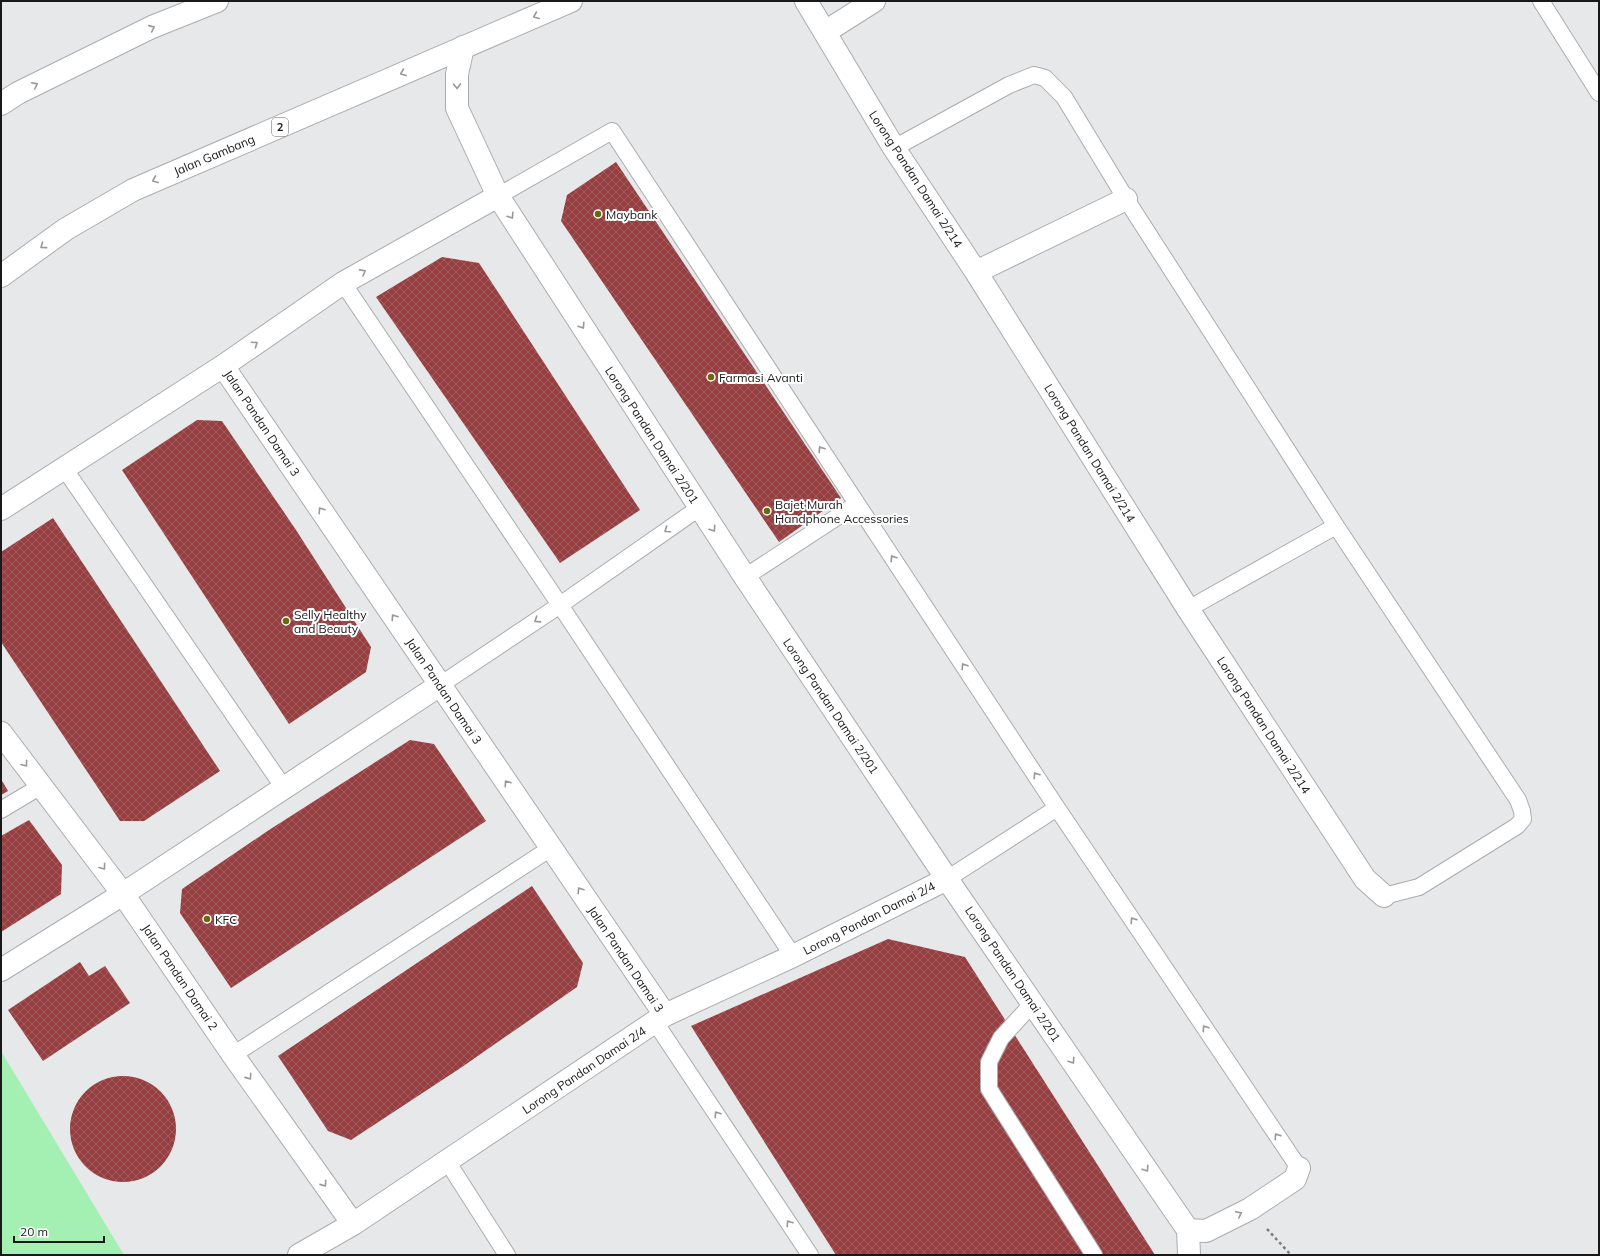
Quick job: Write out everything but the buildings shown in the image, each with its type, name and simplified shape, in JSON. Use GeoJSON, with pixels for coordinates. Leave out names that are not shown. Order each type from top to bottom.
{"type":"FeatureCollection","features":[{"type":"Feature","properties":{"kind":"main road"},"geometry":{"type":"LineString","coordinates":[[1,104],[18,93],[152,27],[217,1]]}},
{"type":"Feature","properties":{"kind":"main road","name":"Jalan Gambang"},"geometry":{"type":"LineString","coordinates":[[1,276],[66,229],[133,190],[571,1]]}},
{"type":"Feature","properties":{"kind":"main road","name":"Lorong Pandan Damai 2/214"},"geometry":{"type":"LineString","coordinates":[[806,1],[894,148],[976,272],[1188,609],[1365,879],[1384,896]]}},
{"type":"Feature","properties":{"kind":"main road"},"geometry":{"type":"LineString","coordinates":[[825,32],[874,1]]}},
{"type":"Feature","properties":{"kind":"main road","name":"Lorong Pandan Damai 2/201"},"geometry":{"type":"LineString","coordinates":[[463,47],[457,74],[457,108],[498,196],[699,508],[947,879],[1188,1230]]}},
{"type":"Feature","properties":{"kind":"main road"},"geometry":{"type":"LineString","coordinates":[[1,509],[223,366],[343,283],[498,196]]}},
{"type":"Feature","properties":{"kind":"main road"},"geometry":{"type":"LineString","coordinates":[[976,272],[1126,199]]}},
{"type":"Feature","properties":{"kind":"main road","name":"Jalan Pandan Damai 3"},"geometry":{"type":"LineString","coordinates":[[223,366],[551,848],[660,1018]]}},
{"type":"Feature","properties":{"kind":"main road"},"geometry":{"type":"LineString","coordinates":[[1,970],[123,894],[440,685]]}},
{"type":"Feature","properties":{"kind":"main road","name":"Jalan Pandan Damai 2"},"geometry":{"type":"LineString","coordinates":[[1,733],[123,894],[233,1055],[353,1224]]}},
{"type":"Feature","properties":{"kind":"main road","name":"Lorong Pandan Damai 2/4"},"geometry":{"type":"LineString","coordinates":[[310,1252],[660,1018],[793,956],[947,879]]}},
{"type":"Feature","properties":{"kind":"main road"},"geometry":{"type":"LineString","coordinates":[[1189,1255],[1188,1230],[1206,1232],[1250,1209],[1295,1178],[1299,1168]]}},
{"type":"Feature","properties":{"kind":"lane"},"geometry":{"type":"LineString","coordinates":[[1542,1],[1599,93]]}},
{"type":"Feature","properties":{"kind":"lane"},"geometry":{"type":"LineString","coordinates":[[894,148],[1009,85],[1034,76],[1045,78],[1064,97],[1126,199],[1336,526],[1518,800],[1523,819],[1517,826],[1419,887],[1384,896]]}},
{"type":"Feature","properties":{"kind":"lane"},"geometry":{"type":"LineString","coordinates":[[498,196],[612,131],[1057,808],[1299,1168]]}},
{"type":"Feature","properties":{"kind":"lane"},"geometry":{"type":"LineString","coordinates":[[343,283],[560,605],[793,956]]}},
{"type":"Feature","properties":{"kind":"lane"},"geometry":{"type":"LineString","coordinates":[[64,468],[284,788]]}},
{"type":"Feature","properties":{"kind":"lane"},"geometry":{"type":"LineString","coordinates":[[746,578],[857,504]]}},
{"type":"Feature","properties":{"kind":"lane"},"geometry":{"type":"LineString","coordinates":[[440,685],[560,605],[699,508]]}},
{"type":"Feature","properties":{"kind":"lane"},"geometry":{"type":"LineString","coordinates":[[1188,609],[1336,526]]}},
{"type":"Feature","properties":{"kind":"lane"},"geometry":{"type":"LineString","coordinates":[[1,810],[41,786]]}},
{"type":"Feature","properties":{"kind":"lane"},"geometry":{"type":"LineString","coordinates":[[947,879],[1057,808]]}},
{"type":"Feature","properties":{"kind":"lane"},"geometry":{"type":"LineString","coordinates":[[233,1055],[551,848]]}},
{"type":"Feature","properties":{"kind":"lane"},"geometry":{"type":"LineString","coordinates":[[1033,1003],[1001,1038],[989,1062],[989,1089],[1094,1255]]}},
{"type":"Feature","properties":{"kind":"lane"},"geometry":{"type":"LineString","coordinates":[[660,1018],[810,1255]]}},
{"type":"Feature","properties":{"kind":"lane"},"geometry":{"type":"LineString","coordinates":[[447,1161],[507,1255]]}},
{"type":"Feature","properties":{"kind":"path"},"geometry":{"type":"LineString","coordinates":[[1250,1209],[1291,1255]]}},
{"type":"Feature","properties":{"kind":"green space"},"geometry":{"type":"Polygon","coordinates":[[[1,1051],[124,1255],[1,1255],[1,1051]]]}},
{"type":"Feature","properties":{"kind":"place","name":"Maybank"},"geometry":{"type":"Point","coordinates":[598,214]}},
{"type":"Feature","properties":{"kind":"place","name":"Farmasi Avanti"},"geometry":{"type":"Point","coordinates":[711,377]}},
{"type":"Feature","properties":{"kind":"place","name":"Bajet Murah Handphone Accessories"},"geometry":{"type":"Point","coordinates":[767,511]}},
{"type":"Feature","properties":{"kind":"place","name":"Selly Healthy and Beauty"},"geometry":{"type":"Point","coordinates":[286,621]}},
{"type":"Feature","properties":{"kind":"place","name":"KFC"},"geometry":{"type":"Point","coordinates":[207,919]}}]}
